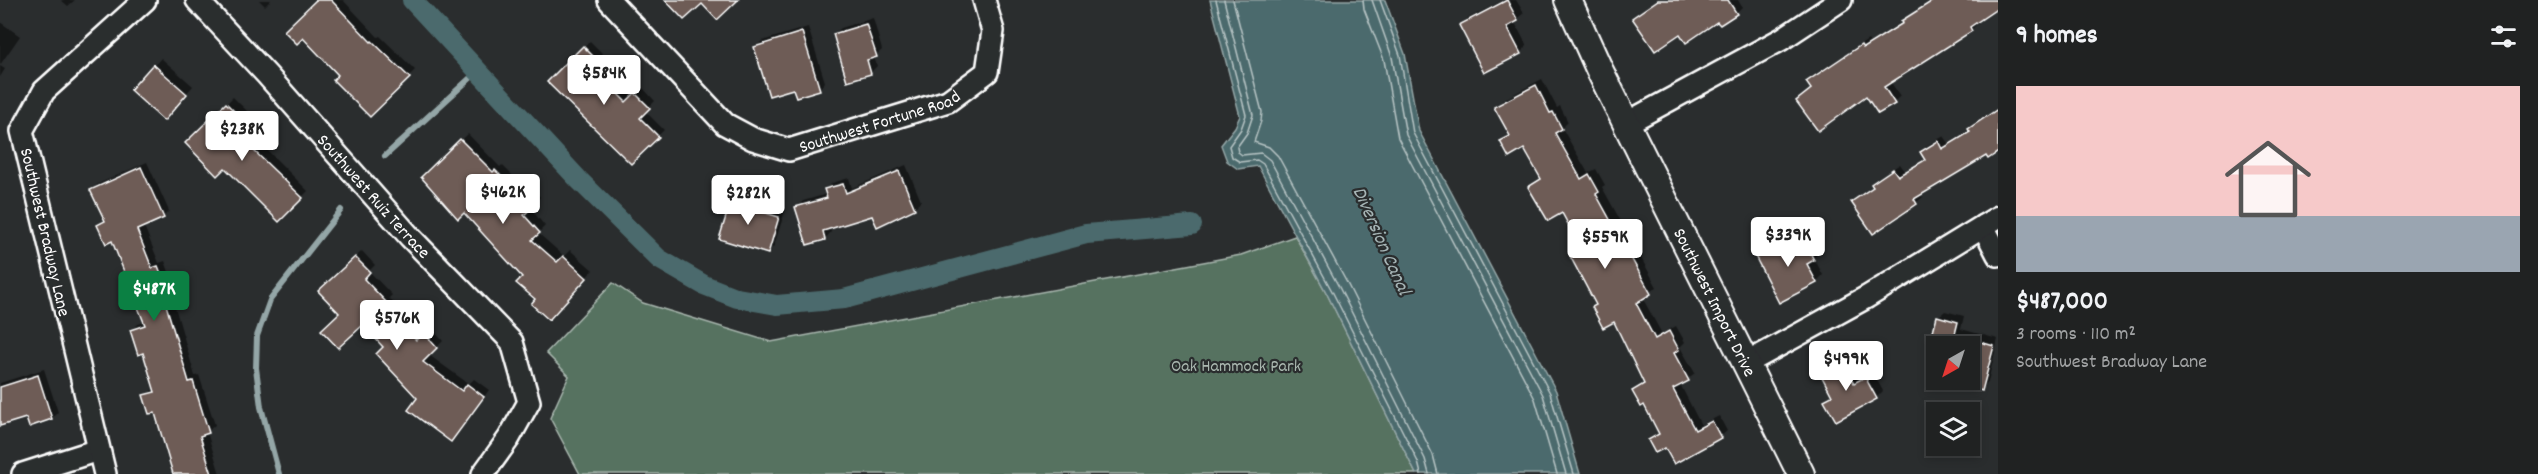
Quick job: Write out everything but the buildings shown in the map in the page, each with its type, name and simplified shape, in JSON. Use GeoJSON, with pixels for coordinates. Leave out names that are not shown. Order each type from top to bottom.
{"type":"FeatureCollection","features":[{"type":"Feature","properties":{"kind":"street","name":"Southwest Bradway Lane"},"geometry":{"type":"LineString","coordinates":[[105,474],[22,131],[44,91],[145,0]]}},
{"type":"Feature","properties":{"kind":"street","name":"Southwest Ruiz Terrace"},"geometry":{"type":"LineString","coordinates":[[197,0],[267,75],[410,237],[512,342],[529,402],[509,438],[483,474]]}},
{"type":"Feature","properties":{"kind":"street","name":"Southwest Fortune Road"},"geometry":{"type":"LineString","coordinates":[[609,0],[725,124],[753,139],[789,150],[948,101],[987,72],[993,31],[984,0]]}},
{"type":"Feature","properties":{"kind":"street","name":"Southwest Import Drive"},"geometry":{"type":"LineString","coordinates":[[1568,0],[1600,71],[1800,474]]}},
{"type":"Feature","properties":{"kind":"street"},"geometry":{"type":"LineString","coordinates":[[1627,123],[1782,39],[1841,0]]}},
{"type":"Feature","properties":{"kind":"street"},"geometry":{"type":"LineString","coordinates":[[1745,364],[1867,297],[1990,221],[1998,255]]}},
{"type":"Feature","properties":{"kind":"street"},"geometry":{"type":"LineString","coordinates":[[23,474],[98,450]]}},
{"type":"Feature","properties":{"kind":"green space","name":"Oak Hammock Park"},"geometry":{"type":"Polygon","coordinates":[[[1295,236],[1327,294],[1416,474],[580,474],[550,418],[569,376],[546,353],[613,283],[643,303],[771,342],[1241,255],[1295,236]]]}},
{"type":"Feature","properties":{"kind":"water","name":"Diversion Canal"},"geometry":{"type":"Polygon","coordinates":[[[1210,0],[1385,0],[1405,54],[1419,131],[1556,391],[1580,474],[1416,474],[1327,294],[1258,166],[1238,169],[1227,161],[1221,145],[1235,127],[1240,116],[1210,0]]]}},
{"type":"Feature","properties":{"kind":"waterway"},"geometry":{"type":"LineString","coordinates":[[412,0],[579,180],[659,259],[704,285],[737,298],[777,305],[844,299],[1086,234],[1192,225]]}},
{"type":"Feature","properties":{"kind":"waterway"},"geometry":{"type":"LineString","coordinates":[[385,156],[478,71]]}},
{"type":"Feature","properties":{"kind":"waterway"},"geometry":{"type":"LineString","coordinates":[[279,474],[261,407],[256,368],[257,336],[270,300],[341,210]]}}]}
